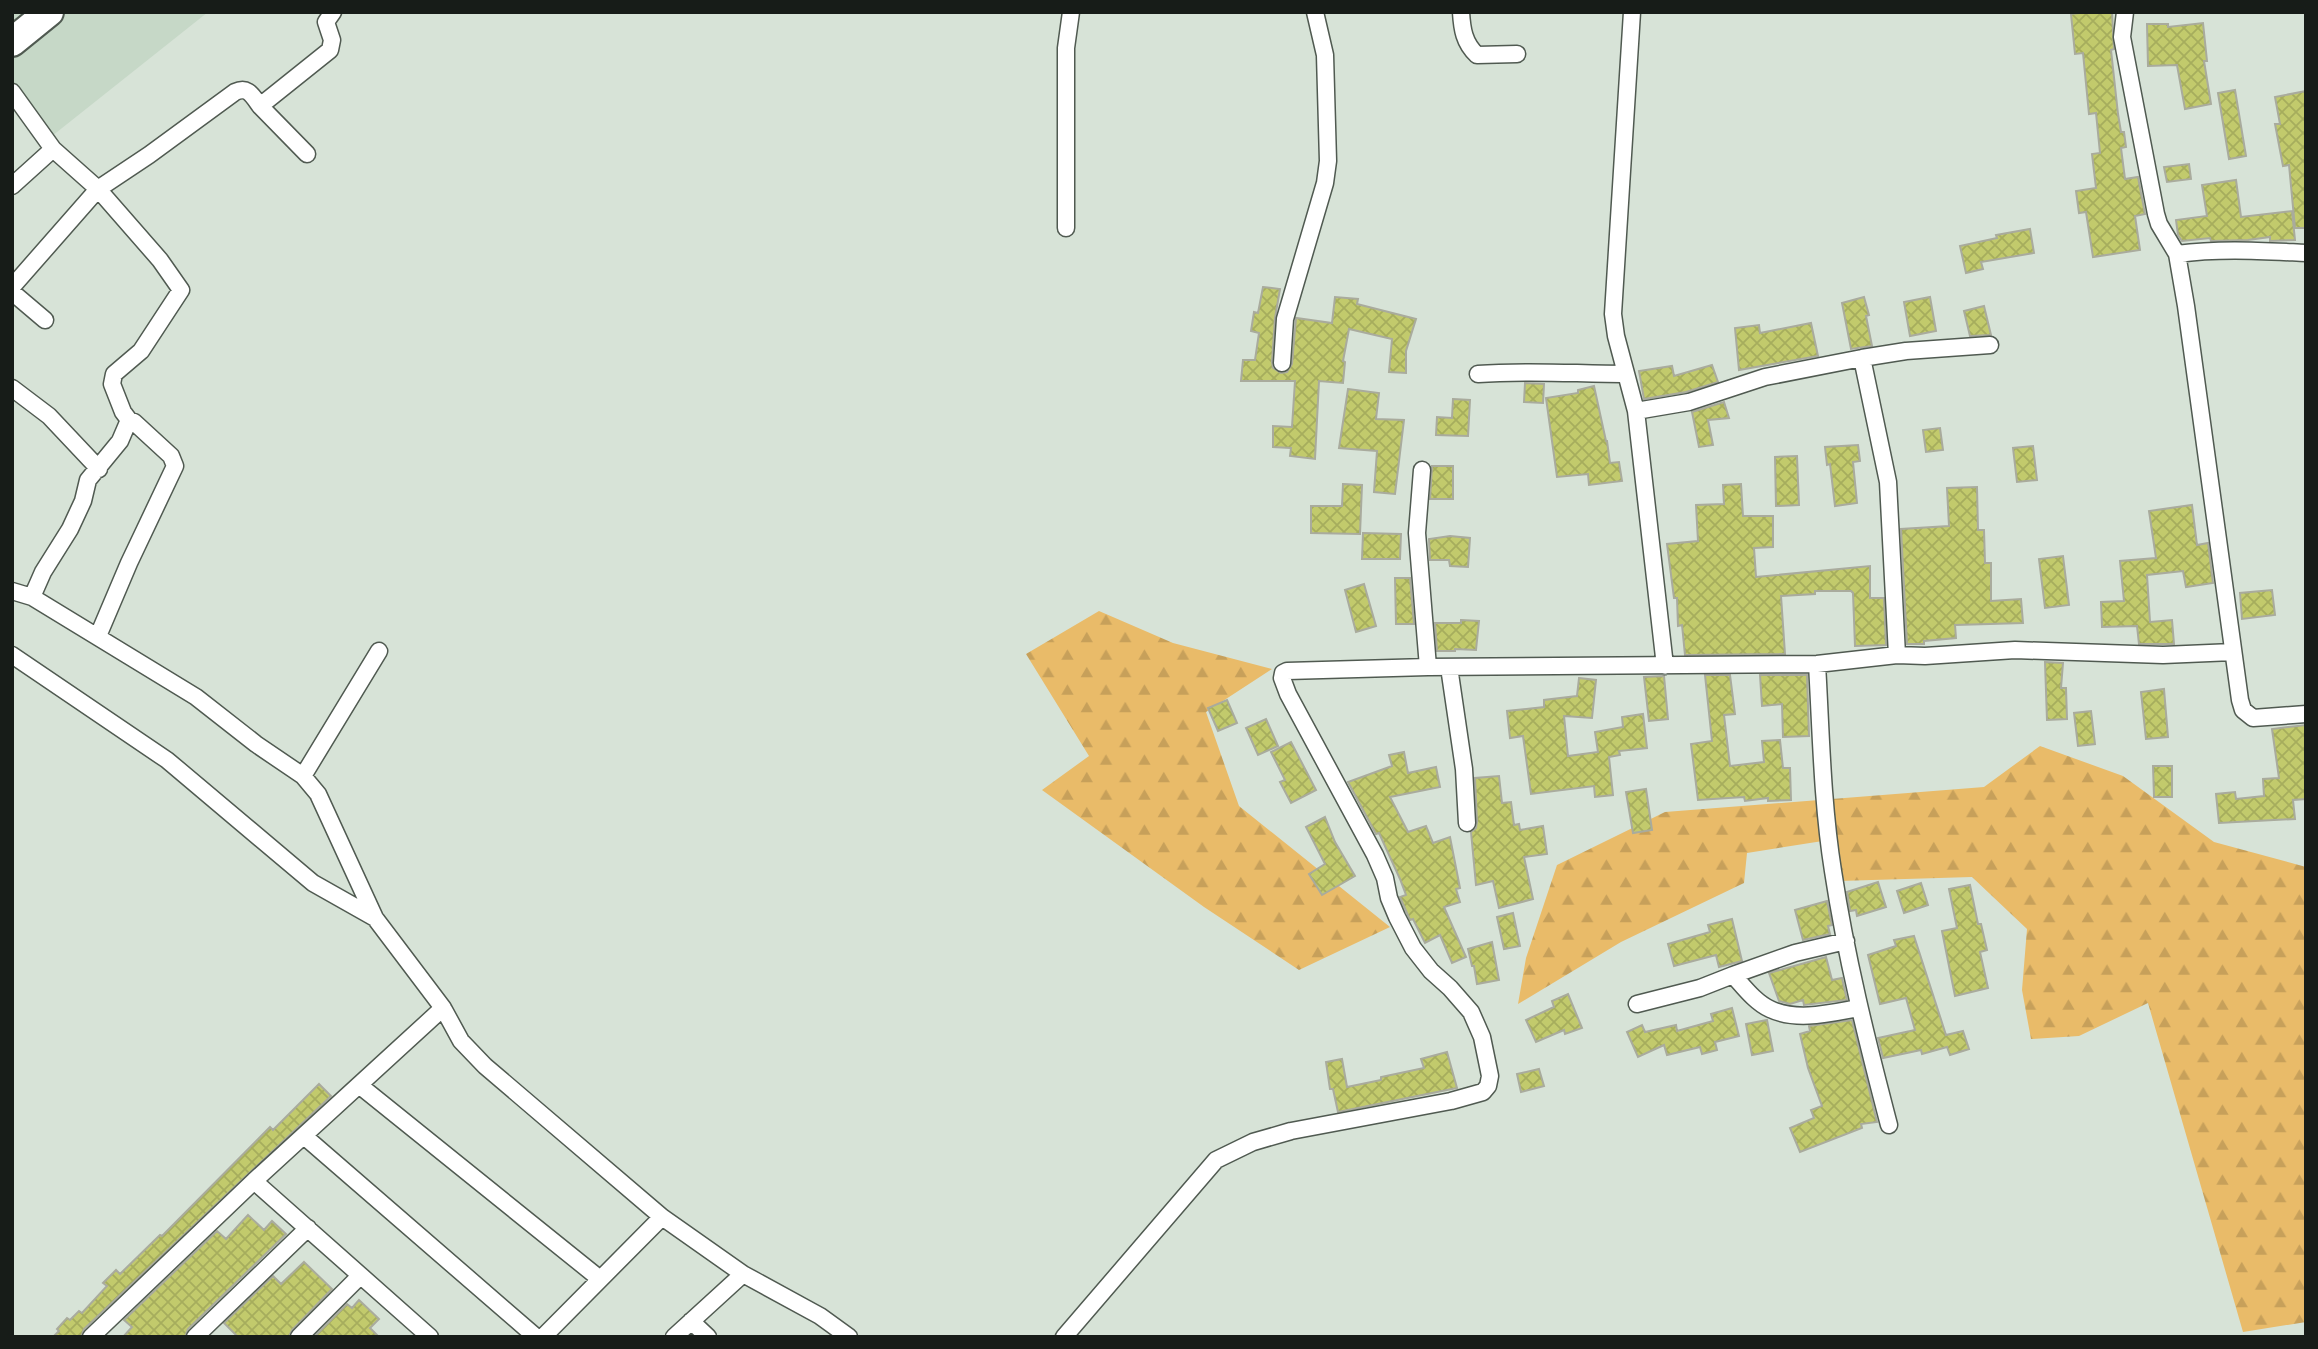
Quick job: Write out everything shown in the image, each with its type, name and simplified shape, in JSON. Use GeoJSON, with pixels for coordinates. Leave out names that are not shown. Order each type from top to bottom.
{"type":"FeatureCollection","features":[{"type":"Feature","properties":{"kind":"highway"},"geometry":{"type":"LineString","coordinates":[[12,42],[49,12]]}},
{"type":"Feature","properties":{"kind":"street"},"geometry":{"type":"LineString","coordinates":[[260,106],[330,50],[332,40],[326,22],[333,12]]}},
{"type":"Feature","properties":{"kind":"street"},"geometry":{"type":"LineString","coordinates":[[1066,228],[1066,48],[1071,12]]}},
{"type":"Feature","properties":{"kind":"street"},"geometry":{"type":"LineString","coordinates":[[1282,363],[1285,319],[1325,183],[1328,161],[1325,55],[1315,12]]}},
{"type":"Feature","properties":{"kind":"street"},"geometry":{"type":"LineString","coordinates":[[1461,12],[1462,30],[1469,47],[1477,55],[1517,54]]}},
{"type":"Feature","properties":{"kind":"street"},"geometry":{"type":"LineString","coordinates":[[1632,12],[1613,314],[1616,336],[1636,411],[1665,666]]}},
{"type":"Feature","properties":{"kind":"street"},"geometry":{"type":"LineString","coordinates":[[2125,12],[2122,37],[2156,214],[2159,224],[2178,254],[2240,700],[2243,710],[2249,716],[2263,718],[2306,714]]}},
{"type":"Feature","properties":{"kind":"street"},"geometry":{"type":"LineString","coordinates":[[45,320],[12,289],[98,189],[234,92],[248,90],[307,154]]}},
{"type":"Feature","properties":{"kind":"street"},"geometry":{"type":"LineString","coordinates":[[12,92],[55,152],[98,189],[160,260],[181,289],[141,351],[114,374],[112,384],[123,412],[171,456],[175,466],[98,636]]}},
{"type":"Feature","properties":{"kind":"street"},"geometry":{"type":"LineString","coordinates":[[12,186],[55,152]]}},
{"type":"Feature","properties":{"kind":"street"},"geometry":{"type":"LineString","coordinates":[[2178,254],[2208,250],[2306,253]]}},
{"type":"Feature","properties":{"kind":"street"},"geometry":{"type":"LineString","coordinates":[[1636,411],[1689,402],[1765,377],[1862,358],[1906,351],[1990,345]]}},
{"type":"Feature","properties":{"kind":"street"},"geometry":{"type":"LineString","coordinates":[[1862,358],[1888,482],[1897,655]]}},
{"type":"Feature","properties":{"kind":"street"},"geometry":{"type":"LineString","coordinates":[[1478,374],[1515,371],[1626,374]]}},
{"type":"Feature","properties":{"kind":"street"},"geometry":{"type":"LineString","coordinates":[[12,388],[49,416],[99,469]]}},
{"type":"Feature","properties":{"kind":"street"},"geometry":{"type":"LineString","coordinates":[[32,597],[43,572],[70,529],[83,501],[88,480],[120,442],[129,420]]}},
{"type":"Feature","properties":{"kind":"street"},"geometry":{"type":"LineString","coordinates":[[1422,470],[1417,533],[1427,667]]}},
{"type":"Feature","properties":{"kind":"street"},"geometry":{"type":"LineString","coordinates":[[12,591],[32,597],[98,636],[136,663],[196,697],[256,744],[303,776],[318,794],[375,918],[443,1008],[461,1041],[485,1066],[662,1217],[743,1274],[820,1316],[849,1337]]}},
{"type":"Feature","properties":{"kind":"street"},"geometry":{"type":"LineString","coordinates":[[1064,1337],[1216,1160],[1253,1142],[1290,1131],[1451,1101],[1483,1092],[1488,1086],[1490,1076],[1482,1037],[1471,1012],[1431,971],[1396,917],[1375,855],[1288,694],[1283,673],[1304,669],[1817,664],[1897,655],[1925,656],[2015,650],[2163,655],[2233,652]]}},
{"type":"Feature","properties":{"kind":"street"},"geometry":{"type":"LineString","coordinates":[[303,776],[379,651]]}},
{"type":"Feature","properties":{"kind":"street"},"geometry":{"type":"LineString","coordinates":[[12,656],[167,760],[313,883],[375,918]]}},
{"type":"Feature","properties":{"kind":"street"},"geometry":{"type":"LineString","coordinates":[[1817,664],[1823,775],[1832,869],[1859,1008],[1889,1125]]}},
{"type":"Feature","properties":{"kind":"street"},"geometry":{"type":"LineString","coordinates":[[1449,667],[1464,769],[1467,823]]}},
{"type":"Feature","properties":{"kind":"street"},"geometry":{"type":"LineString","coordinates":[[1637,1004],[1700,988],[1795,953],[1846,942]]}},
{"type":"Feature","properties":{"kind":"street"},"geometry":{"type":"LineString","coordinates":[[1733,975],[1762,1004],[1791,1016],[1859,1008]]}},
{"type":"Feature","properties":{"kind":"street"},"geometry":{"type":"LineString","coordinates":[[91,1337],[254,1181],[443,1008]]}},
{"type":"Feature","properties":{"kind":"street"},"geometry":{"type":"LineString","coordinates":[[359,1085],[600,1279]]}},
{"type":"Feature","properties":{"kind":"street"},"geometry":{"type":"LineString","coordinates":[[304,1136],[536,1337]]}},
{"type":"Feature","properties":{"kind":"street"},"geometry":{"type":"LineString","coordinates":[[254,1181],[360,1276],[409,1331],[430,1337]]}},
{"type":"Feature","properties":{"kind":"street"},"geometry":{"type":"LineString","coordinates":[[543,1337],[662,1217]]}},
{"type":"Feature","properties":{"kind":"street"},"geometry":{"type":"LineString","coordinates":[[195,1337],[308,1228]]}},
{"type":"Feature","properties":{"kind":"street"},"geometry":{"type":"LineString","coordinates":[[674,1337],[743,1274]]}},
{"type":"Feature","properties":{"kind":"street"},"geometry":{"type":"LineString","coordinates":[[299,1337],[360,1276]]}},
{"type":"Feature","properties":{"kind":"street"},"geometry":{"type":"LineString","coordinates":[[691,1321],[708,1337]]}},
{"type":"Feature","properties":{"kind":"shaded area"},"geometry":{"type":"Polygon","coordinates":[[[12,12],[208,12],[52,136],[12,85],[12,12]]]}},
{"type":"Feature","properties":{"kind":"green space"},"geometry":{"type":"Polygon","coordinates":[[[1099,611],[1173,643],[1272,669],[1206,712],[1239,806],[1390,927],[1299,970],[1204,907],[1042,790],[1089,756],[1026,654],[1099,611]]]}},
{"type":"Feature","properties":{"kind":"green space"},"geometry":{"type":"Polygon","coordinates":[[[2040,746],[2123,776],[2214,842],[2306,867],[2306,1322],[2243,1332],[2148,1003],[2079,1036],[2031,1039],[2022,990],[2027,929],[1972,877],[1839,881],[1829,840],[1747,853],[1744,883],[1621,942],[1518,1004],[1526,958],[1557,865],[1665,812],[1984,787],[2040,746]]]}},
{"type":"Feature","properties":{"kind":"building"},"geometry":{"type":"Polygon","coordinates":[[[2112,12],[2114,49],[2111,50],[2118,114],[2126,147],[2121,148],[2125,179],[2138,177],[2145,214],[2135,216],[2140,250],[2093,257],[2086,212],[2079,213],[2076,191],[2096,188],[2092,154],[2100,153],[2096,113],[2089,114],[2083,53],[2075,54],[2071,14],[2112,12]]]}},
{"type":"Feature","properties":{"kind":"building"},"geometry":{"type":"Polygon","coordinates":[[[2203,23],[2207,61],[2204,61],[2211,104],[2185,109],[2177,65],[2148,66],[2147,24],[2168,24],[2168,27],[2203,23]]]}},
{"type":"Feature","properties":{"kind":"building"},"geometry":{"type":"Polygon","coordinates":[[[2235,90],[2246,156],[2229,159],[2218,93],[2235,90]]]}},
{"type":"Feature","properties":{"kind":"building"},"geometry":{"type":"Polygon","coordinates":[[[2306,91],[2306,228],[2295,228],[2289,165],[2283,166],[2275,124],[2280,124],[2275,97],[2306,91]]]}},
{"type":"Feature","properties":{"kind":"building"},"geometry":{"type":"Polygon","coordinates":[[[2189,164],[2191,179],[2167,182],[2164,167],[2189,164]]]}},
{"type":"Feature","properties":{"kind":"building"},"geometry":{"type":"Polygon","coordinates":[[[2236,180],[2241,217],[2292,211],[2295,240],[2270,241],[2270,237],[2182,241],[2178,235],[2176,220],[2207,216],[2202,185],[2236,180]]]}},
{"type":"Feature","properties":{"kind":"building"},"geometry":{"type":"Polygon","coordinates":[[[2030,229],[2034,253],[1981,262],[1983,269],[1966,273],[1960,246],[1997,238],[1996,235],[2030,229]]]}},
{"type":"Feature","properties":{"kind":"building"},"geometry":{"type":"Polygon","coordinates":[[[1263,287],[1280,289],[1272,362],[1273,368],[1281,373],[1287,372],[1292,364],[1296,318],[1332,323],[1335,297],[1358,299],[1357,304],[1416,319],[1406,351],[1406,373],[1389,372],[1392,339],[1349,329],[1343,361],[1343,383],[1319,381],[1315,459],[1290,456],[1291,448],[1273,447],[1273,426],[1292,427],[1295,381],[1241,381],[1243,360],[1255,360],[1259,333],[1251,331],[1254,312],[1258,313],[1263,287]]]}},
{"type":"Feature","properties":{"kind":"building"},"geometry":{"type":"Polygon","coordinates":[[[1864,297],[1872,346],[1851,349],[1842,303],[1864,297]]]}},
{"type":"Feature","properties":{"kind":"building"},"geometry":{"type":"Polygon","coordinates":[[[1930,297],[1936,331],[1910,336],[1904,302],[1930,297]]]}},
{"type":"Feature","properties":{"kind":"building"},"geometry":{"type":"Polygon","coordinates":[[[1984,306],[1991,335],[1970,336],[1964,311],[1984,306]]]}},
{"type":"Feature","properties":{"kind":"building"},"geometry":{"type":"Polygon","coordinates":[[[1811,323],[1818,356],[1739,370],[1735,328],[1759,325],[1760,333],[1811,323]]]}},
{"type":"Feature","properties":{"kind":"building"},"geometry":{"type":"Polygon","coordinates":[[[1712,365],[1718,382],[1686,392],[1644,399],[1639,371],[1672,366],[1674,376],[1712,365]]]}},
{"type":"Feature","properties":{"kind":"building"},"geometry":{"type":"Polygon","coordinates":[[[1525,383],[1544,384],[1543,403],[1524,402],[1525,383]]]}},
{"type":"Feature","properties":{"kind":"building"},"geometry":{"type":"Polygon","coordinates":[[[1594,386],[1610,463],[1619,462],[1622,481],[1589,485],[1588,474],[1557,477],[1546,398],[1578,393],[1578,390],[1594,386]]]}},
{"type":"Feature","properties":{"kind":"building"},"geometry":{"type":"Polygon","coordinates":[[[1348,389],[1379,393],[1376,419],[1404,420],[1395,494],[1374,492],[1377,451],[1339,448],[1348,389]]]}},
{"type":"Feature","properties":{"kind":"building"},"geometry":{"type":"Polygon","coordinates":[[[1453,399],[1470,400],[1468,436],[1436,435],[1437,417],[1452,418],[1453,399]]]}},
{"type":"Feature","properties":{"kind":"building"},"geometry":{"type":"Polygon","coordinates":[[[1724,402],[1729,418],[1708,420],[1713,445],[1699,447],[1692,412],[1724,402]]]}},
{"type":"Feature","properties":{"kind":"building"},"geometry":{"type":"Polygon","coordinates":[[[1940,428],[1943,450],[1926,452],[1923,430],[1940,428]]]}},
{"type":"Feature","properties":{"kind":"building"},"geometry":{"type":"Polygon","coordinates":[[[1858,445],[1860,461],[1853,462],[1857,503],[1835,506],[1825,447],[1858,445]]]}},
{"type":"Feature","properties":{"kind":"building"},"geometry":{"type":"Polygon","coordinates":[[[2033,446],[2037,480],[2017,482],[2013,448],[2033,446]]]}},
{"type":"Feature","properties":{"kind":"building"},"geometry":{"type":"Polygon","coordinates":[[[1797,456],[1799,505],[1776,506],[1775,457],[1797,456]]]}},
{"type":"Feature","properties":{"kind":"building"},"geometry":{"type":"Polygon","coordinates":[[[1432,466],[1453,466],[1453,499],[1430,499],[1432,466]]]}},
{"type":"Feature","properties":{"kind":"building"},"geometry":{"type":"Polygon","coordinates":[[[1343,484],[1362,485],[1360,534],[1311,533],[1311,506],[1342,506],[1343,484]]]}},
{"type":"Feature","properties":{"kind":"building"},"geometry":{"type":"Polygon","coordinates":[[[1741,484],[1743,516],[1773,516],[1773,547],[1754,548],[1756,577],[1870,566],[1870,598],[1884,598],[1886,645],[1855,646],[1851,591],[1815,591],[1815,594],[1781,596],[1785,654],[1685,655],[1682,625],[1678,626],[1677,598],[1674,598],[1667,544],[1698,541],[1696,505],[1724,504],[1723,485],[1741,484]]]}},
{"type":"Feature","properties":{"kind":"building"},"geometry":{"type":"Polygon","coordinates":[[[1977,487],[1978,530],[1984,530],[1985,563],[1991,563],[1991,601],[2021,599],[2023,623],[1955,625],[1956,638],[1907,644],[1901,529],[1949,526],[1947,488],[1977,487]]]}},
{"type":"Feature","properties":{"kind":"building"},"geometry":{"type":"Polygon","coordinates":[[[2192,505],[2197,545],[2208,543],[2213,583],[2186,587],[2183,571],[2147,575],[2150,622],[2172,620],[2174,644],[2139,644],[2137,626],[2102,627],[2101,602],[2124,601],[2120,561],[2156,558],[2149,511],[2192,505]]]}},
{"type":"Feature","properties":{"kind":"building"},"geometry":{"type":"Polygon","coordinates":[[[1363,533],[1401,534],[1400,559],[1362,559],[1363,533]]]}},
{"type":"Feature","properties":{"kind":"building"},"geometry":{"type":"Polygon","coordinates":[[[1450,536],[1470,538],[1468,567],[1450,566],[1449,560],[1430,560],[1429,539],[1450,536]]]}},
{"type":"Feature","properties":{"kind":"building"},"geometry":{"type":"Polygon","coordinates":[[[2063,556],[2069,605],[2045,608],[2039,559],[2063,556]]]}},
{"type":"Feature","properties":{"kind":"building"},"geometry":{"type":"Polygon","coordinates":[[[1395,578],[1410,578],[1414,624],[1396,624],[1395,578]]]}},
{"type":"Feature","properties":{"kind":"building"},"geometry":{"type":"Polygon","coordinates":[[[1364,584],[1376,626],[1356,632],[1345,590],[1364,584]]]}},
{"type":"Feature","properties":{"kind":"building"},"geometry":{"type":"Polygon","coordinates":[[[2272,590],[2275,615],[2242,619],[2240,593],[2272,590]]]}},
{"type":"Feature","properties":{"kind":"building"},"geometry":{"type":"Polygon","coordinates":[[[1461,620],[1479,621],[1476,650],[1437,651],[1435,623],[1461,623],[1461,620]]]}},
{"type":"Feature","properties":{"kind":"building"},"geometry":{"type":"Polygon","coordinates":[[[2045,662],[2063,663],[2061,688],[2066,688],[2067,719],[2047,720],[2045,662]]]}},
{"type":"Feature","properties":{"kind":"building"},"geometry":{"type":"Polygon","coordinates":[[[1705,675],[1730,675],[1735,714],[1724,715],[1730,766],[1764,762],[1762,741],[1780,740],[1783,768],[1790,768],[1791,800],[1768,801],[1768,798],[1745,801],[1744,797],[1698,800],[1691,744],[1712,741],[1705,675]]]}},
{"type":"Feature","properties":{"kind":"building"},"geometry":{"type":"Polygon","coordinates":[[[1760,675],[1807,675],[1809,736],[1783,737],[1782,704],[1762,706],[1760,675]]]}},
{"type":"Feature","properties":{"kind":"building"},"geometry":{"type":"Polygon","coordinates":[[[1664,676],[1668,719],[1649,721],[1644,677],[1664,676]]]}},
{"type":"Feature","properties":{"kind":"building"},"geometry":{"type":"Polygon","coordinates":[[[1579,678],[1596,680],[1592,718],[1564,716],[1568,756],[1598,752],[1595,732],[1623,727],[1622,717],[1643,714],[1647,748],[1619,751],[1620,755],[1609,757],[1613,795],[1595,797],[1594,786],[1531,794],[1523,736],[1510,738],[1507,711],[1544,707],[1544,700],[1577,696],[1579,678]]]}},
{"type":"Feature","properties":{"kind":"building"},"geometry":{"type":"Polygon","coordinates":[[[2164,689],[2168,737],[2146,739],[2141,692],[2164,689]]]}},
{"type":"Feature","properties":{"kind":"building"},"geometry":{"type":"Polygon","coordinates":[[[1227,700],[1237,723],[1218,731],[1208,708],[1227,700]]]}},
{"type":"Feature","properties":{"kind":"building"},"geometry":{"type":"Polygon","coordinates":[[[2091,711],[2095,744],[2078,746],[2074,713],[2091,711]]]}},
{"type":"Feature","properties":{"kind":"building"},"geometry":{"type":"Polygon","coordinates":[[[1266,719],[1278,746],[1258,755],[1246,728],[1266,719]]]}},
{"type":"Feature","properties":{"kind":"building"},"geometry":{"type":"Polygon","coordinates":[[[2306,725],[2306,799],[2293,800],[2295,819],[2219,823],[2216,794],[2235,792],[2236,799],[2264,796],[2263,779],[2279,778],[2272,729],[2306,725]]]}},
{"type":"Feature","properties":{"kind":"building"},"geometry":{"type":"Polygon","coordinates":[[[1291,742],[1316,790],[1291,803],[1280,782],[1285,780],[1271,752],[1291,742]]]}},
{"type":"Feature","properties":{"kind":"building"},"geometry":{"type":"Polygon","coordinates":[[[1404,752],[1408,773],[1436,767],[1440,787],[1390,797],[1408,832],[1426,826],[1433,843],[1450,837],[1460,888],[1456,889],[1460,902],[1444,907],[1466,957],[1452,963],[1440,935],[1425,943],[1413,919],[1410,920],[1400,897],[1406,895],[1400,879],[1379,833],[1376,834],[1348,782],[1392,766],[1389,755],[1404,752]]]}},
{"type":"Feature","properties":{"kind":"building"},"geometry":{"type":"Polygon","coordinates":[[[2153,766],[2172,766],[2172,797],[2154,797],[2153,766]]]}},
{"type":"Feature","properties":{"kind":"building"},"geometry":{"type":"Polygon","coordinates":[[[1499,776],[1502,803],[1511,802],[1514,825],[1519,824],[1520,830],[1543,826],[1547,854],[1524,857],[1533,899],[1499,908],[1493,881],[1476,885],[1471,832],[1476,828],[1477,822],[1475,778],[1499,776]]]}},
{"type":"Feature","properties":{"kind":"building"},"geometry":{"type":"Polygon","coordinates":[[[1646,789],[1652,830],[1633,833],[1626,792],[1646,789]]]}},
{"type":"Feature","properties":{"kind":"building"},"geometry":{"type":"Polygon","coordinates":[[[1325,817],[1335,842],[1355,876],[1322,895],[1309,874],[1325,864],[1306,827],[1325,817]]]}},
{"type":"Feature","properties":{"kind":"building"},"geometry":{"type":"Polygon","coordinates":[[[1878,882],[1886,907],[1857,916],[1856,910],[1850,911],[1847,892],[1878,882]]]}},
{"type":"Feature","properties":{"kind":"building"},"geometry":{"type":"Polygon","coordinates":[[[1921,883],[1928,905],[1904,913],[1897,891],[1921,883]]]}},
{"type":"Feature","properties":{"kind":"building"},"geometry":{"type":"Polygon","coordinates":[[[1970,885],[1978,924],[1981,924],[1987,950],[1980,952],[1988,988],[1955,996],[1942,931],[1957,928],[1949,889],[1970,885]]]}},
{"type":"Feature","properties":{"kind":"building"},"geometry":{"type":"Polygon","coordinates":[[[1827,901],[1832,925],[1828,926],[1830,934],[1803,940],[1795,910],[1827,901]]]}},
{"type":"Feature","properties":{"kind":"building"},"geometry":{"type":"Polygon","coordinates":[[[1513,913],[1520,946],[1504,949],[1497,917],[1513,913]]]}},
{"type":"Feature","properties":{"kind":"building"},"geometry":{"type":"Polygon","coordinates":[[[1732,919],[1742,961],[1719,967],[1716,955],[1674,966],[1668,944],[1710,932],[1708,925],[1732,919]]]}},
{"type":"Feature","properties":{"kind":"building"},"geometry":{"type":"Polygon","coordinates":[[[1914,936],[1946,1035],[1963,1031],[1969,1049],[1950,1055],[1947,1047],[1922,1054],[1921,1050],[1883,1058],[1878,1038],[1915,1030],[1906,998],[1880,1004],[1868,955],[1896,946],[1894,940],[1914,936]]]}},
{"type":"Feature","properties":{"kind":"building"},"geometry":{"type":"Polygon","coordinates":[[[1492,942],[1499,980],[1477,984],[1468,949],[1492,942]]]}},
{"type":"Feature","properties":{"kind":"building"},"geometry":{"type":"Polygon","coordinates":[[[1826,957],[1832,980],[1842,978],[1847,1000],[1804,1005],[1803,1000],[1790,1004],[1779,1001],[1769,973],[1826,957]]]}},
{"type":"Feature","properties":{"kind":"building"},"geometry":{"type":"Polygon","coordinates":[[[1568,994],[1582,1028],[1565,1034],[1564,1030],[1536,1042],[1526,1020],[1554,1007],[1552,1001],[1568,994]]]}},
{"type":"Feature","properties":{"kind":"building"},"geometry":{"type":"Polygon","coordinates":[[[1732,1008],[1739,1036],[1715,1042],[1717,1050],[1702,1054],[1700,1047],[1667,1055],[1664,1045],[1638,1057],[1627,1032],[1642,1025],[1645,1032],[1676,1025],[1677,1031],[1713,1021],[1711,1014],[1732,1008]]]}},
{"type":"Feature","properties":{"kind":"building"},"geometry":{"type":"Polygon","coordinates":[[[1767,1020],[1773,1051],[1752,1055],[1746,1024],[1767,1020]]]}},
{"type":"Feature","properties":{"kind":"building"},"geometry":{"type":"Polygon","coordinates":[[[1852,1020],[1877,1122],[1861,1124],[1862,1128],[1800,1152],[1790,1128],[1814,1118],[1811,1110],[1822,1106],[1808,1068],[1800,1034],[1810,1031],[1809,1026],[1852,1020]]]}},
{"type":"Feature","properties":{"kind":"building"},"geometry":{"type":"Polygon","coordinates":[[[1447,1052],[1457,1088],[1338,1112],[1333,1089],[1330,1089],[1326,1062],[1342,1059],[1347,1087],[1424,1068],[1421,1059],[1447,1052]]]}},
{"type":"Feature","properties":{"kind":"building"},"geometry":{"type":"Polygon","coordinates":[[[1539,1069],[1544,1086],[1521,1092],[1517,1074],[1539,1069]]]}},
{"type":"Feature","properties":{"kind":"building"},"geometry":{"type":"Polygon","coordinates":[[[319,1084],[331,1096],[84,1329],[81,1337],[53,1337],[67,1318],[70,1320],[79,1311],[82,1313],[107,1286],[103,1283],[116,1270],[120,1274],[162,1236],[270,1127],[273,1130],[319,1084]]]}},
{"type":"Feature","properties":{"kind":"building"},"geometry":{"type":"Polygon","coordinates":[[[248,1215],[264,1230],[272,1221],[286,1234],[188,1329],[185,1337],[123,1337],[132,1327],[124,1320],[217,1231],[226,1239],[248,1215]]]}},
{"type":"Feature","properties":{"kind":"building"},"geometry":{"type":"Polygon","coordinates":[[[304,1262],[332,1289],[292,1330],[289,1337],[238,1337],[224,1323],[273,1276],[281,1284],[304,1262]]]}},
{"type":"Feature","properties":{"kind":"building"},"geometry":{"type":"Polygon","coordinates":[[[359,1300],[379,1319],[370,1328],[379,1337],[314,1337],[347,1304],[352,1308],[359,1300]]]}}]}
